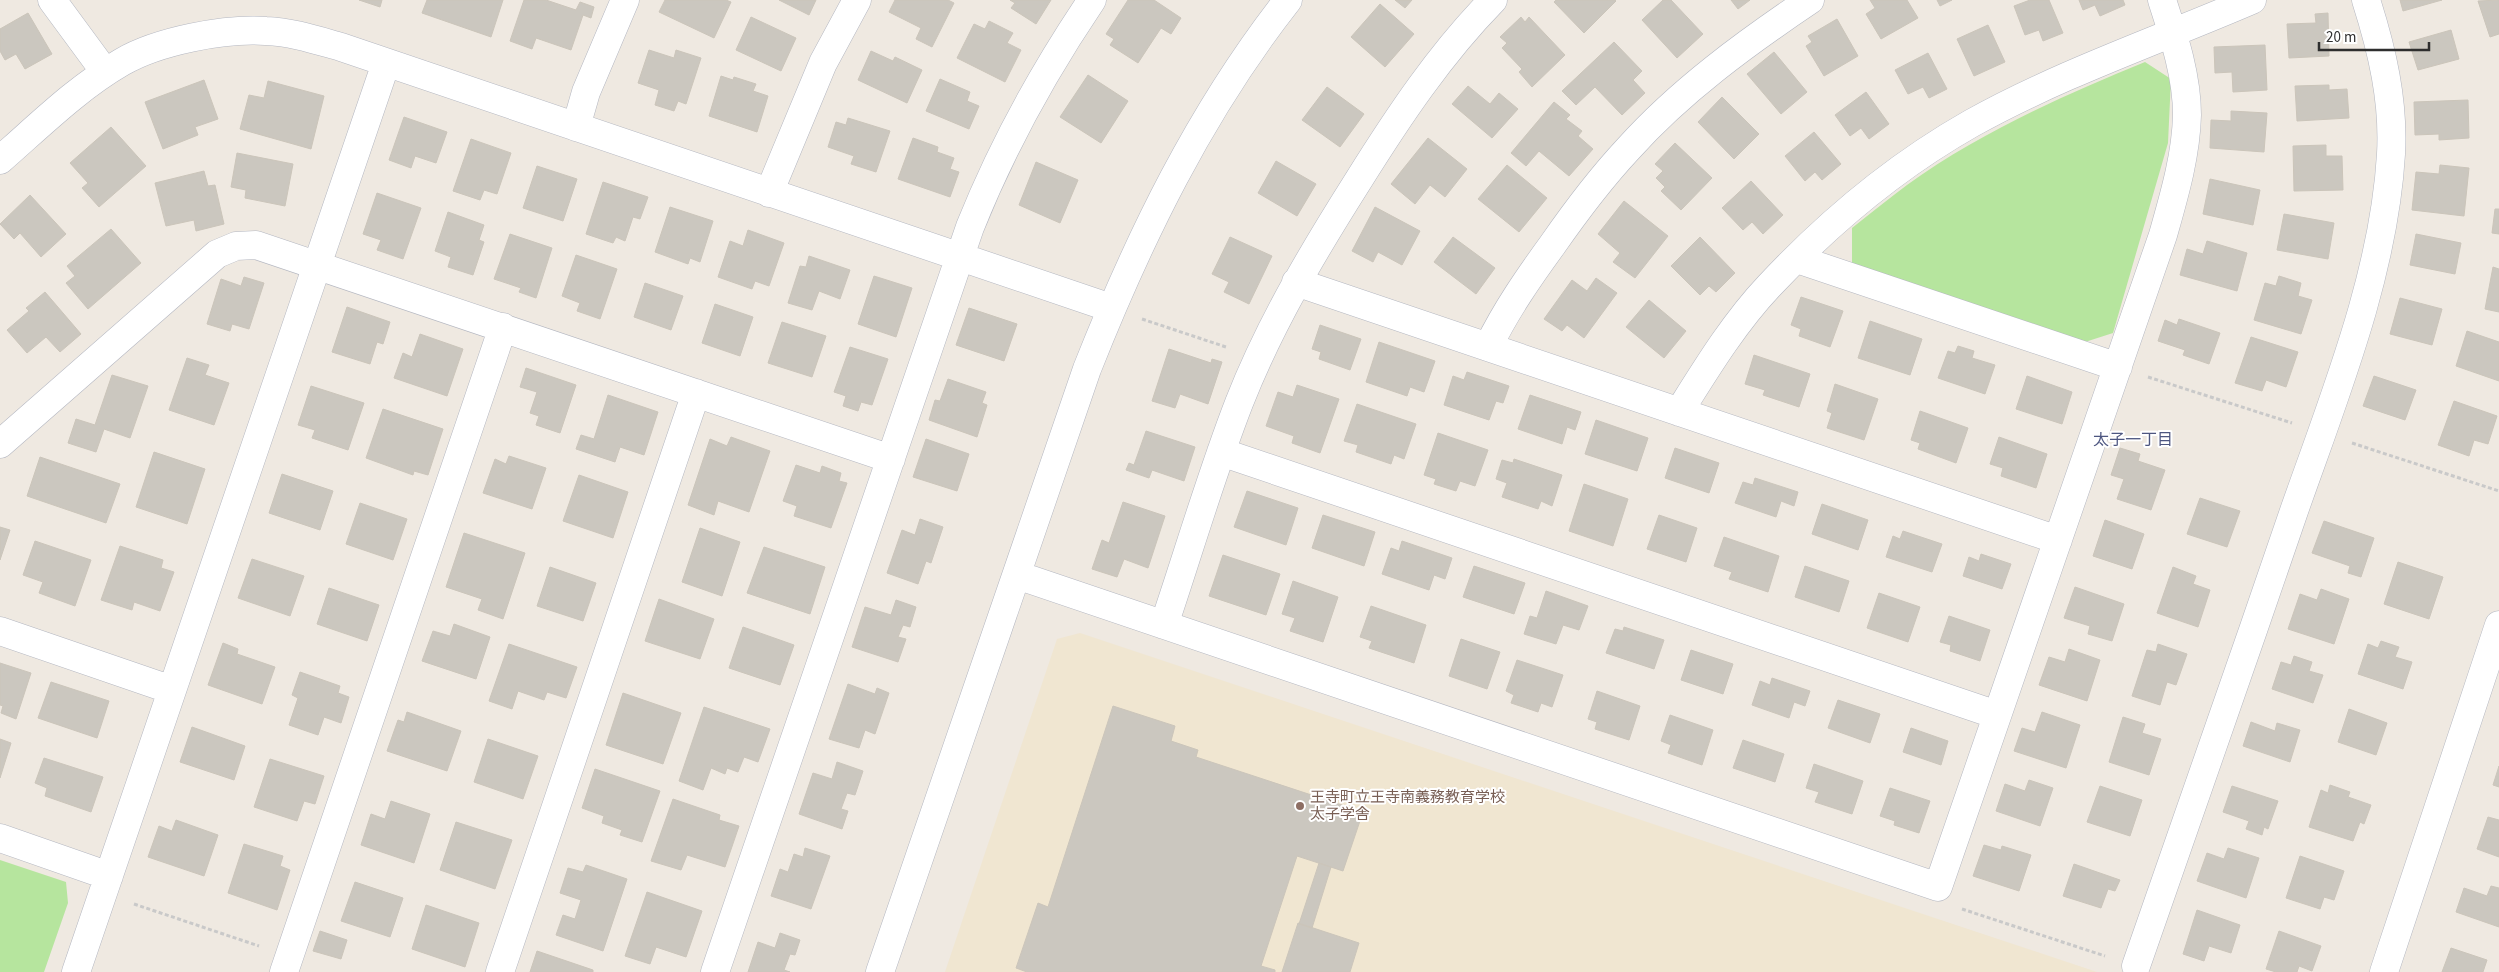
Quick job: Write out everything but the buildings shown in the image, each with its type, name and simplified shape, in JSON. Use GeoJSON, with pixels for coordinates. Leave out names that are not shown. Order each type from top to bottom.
{"type":"FeatureCollection","features":[{"type":"Feature","properties":{"kind":"street"},"geometry":{"type":"LineString","coordinates":[[52,0],[105,72]]}},
{"type":"Feature","properties":{"kind":"street"},"geometry":{"type":"LineString","coordinates":[[576,127],[589,84],[625,0]]}},
{"type":"Feature","properties":{"kind":"street"},"geometry":{"type":"LineString","coordinates":[[769,193],[822,63],[857,0]]}},
{"type":"Feature","properties":{"kind":"street"},"geometry":{"type":"LineString","coordinates":[[715,972],[984,193],[1008,143],[1061,48],[1092,0]]}},
{"type":"Feature","properties":{"kind":"street"},"geometry":{"type":"LineString","coordinates":[[880,972],[1087,369],[1111,308],[1141,239],[1175,172],[1218,100],[1288,0]]}},
{"type":"Feature","properties":{"kind":"street"},"geometry":{"type":"LineString","coordinates":[[1164,624],[1221,452],[1258,358],[1296,282],[1384,140],[1429,74],[1493,0]]}},
{"type":"Feature","properties":{"kind":"street"},"geometry":{"type":"LineString","coordinates":[[1488,347],[1513,301],[1536,268],[1584,201],[1628,148],[1726,60],[1810,0]]}},
{"type":"Feature","properties":{"kind":"street"},"geometry":{"type":"LineString","coordinates":[[1017,575],[1938,887],[2164,235],[2177,188],[2183,151],[2186,105],[2183,76],[2173,34],[2162,0]]}},
{"type":"Feature","properties":{"kind":"street"},"geometry":{"type":"LineString","coordinates":[[1679,412],[1709,364],[1768,286],[1841,217],[1884,181],[1972,124],[2024,97],[2252,0]]}},
{"type":"Feature","properties":{"kind":"street"},"geometry":{"type":"LineString","coordinates":[[2136,966],[2321,433],[2376,262],[2391,154],[2391,107],[2384,62],[2366,0]]}},
{"type":"Feature","properties":{"kind":"street"},"geometry":{"type":"LineString","coordinates":[[0,160],[105,72],[124,60],[165,45],[211,36],[266,31],[300,35],[1111,308]]}},
{"type":"Feature","properties":{"kind":"street"},"geometry":{"type":"LineString","coordinates":[[76,972],[386,63]]}},
{"type":"Feature","properties":{"kind":"street"},"geometry":{"type":"LineString","coordinates":[[0,444],[217,254],[236,246],[256,245],[891,459]]}},
{"type":"Feature","properties":{"kind":"street"},"geometry":{"type":"LineString","coordinates":[[1797,259],[2118,367]]}},
{"type":"Feature","properties":{"kind":"street"},"geometry":{"type":"LineString","coordinates":[[1296,282],[2058,540]]}},
{"type":"Feature","properties":{"kind":"street"},"geometry":{"type":"LineString","coordinates":[[286,964],[503,327]]}},
{"type":"Feature","properties":{"kind":"street"},"geometry":{"type":"LineString","coordinates":[[500,972],[696,393]]}},
{"type":"Feature","properties":{"kind":"street"},"geometry":{"type":"LineString","coordinates":[[1221,452],[1997,715]]}},
{"type":"Feature","properties":{"kind":"street"},"geometry":{"type":"LineString","coordinates":[[2384,972],[2499,624]]}},
{"type":"Feature","properties":{"kind":"street"},"geometry":{"type":"LineString","coordinates":[[0,631],[172,690]]}},
{"type":"Feature","properties":{"kind":"street"},"geometry":{"type":"LineString","coordinates":[[0,838],[106,884]]}},
{"type":"Feature","properties":{"kind":"path"},"geometry":{"type":"LineString","coordinates":[[1111,308],[1219,345]]}},
{"type":"Feature","properties":{"kind":"path"},"geometry":{"type":"LineString","coordinates":[[2181,388],[2267,415]]}},
{"type":"Feature","properties":{"kind":"path"},"geometry":{"type":"LineString","coordinates":[[2321,433],[2499,491]]}},
{"type":"Feature","properties":{"kind":"path"},"geometry":{"type":"LineString","coordinates":[[106,884],[286,964]]}},
{"type":"Feature","properties":{"kind":"path"},"geometry":{"type":"LineString","coordinates":[[1956,907],[2136,966]]}},
{"type":"Feature","properties":{"kind":"shaded area","name":"王寺町立王寺南義務教育学校 太子学舎"},"geometry":{"type":"Polygon","coordinates":[[[1080,633],[2097,972],[945,972],[1057,639],[1080,633]]]}},
{"type":"Feature","properties":{"kind":"green space"},"geometry":{"type":"Polygon","coordinates":[[[2145,62],[2171,79],[2168,143],[2113,333],[2085,342],[1852,263],[1852,228],[1934,166],[1992,132],[2052,102],[2145,62]]]}},
{"type":"Feature","properties":{"kind":"green space"},"geometry":{"type":"Polygon","coordinates":[[[0,860],[66,882],[68,903],[44,972],[0,972],[0,860]]]}},
{"type":"Feature","properties":{"kind":"place","name":"王寺町立王寺南義務教育学校 太子学舎"},"geometry":{"type":"Point","coordinates":[1300,806]}},
{"type":"Feature","properties":{"kind":"district","name":"太子一丁目"},"geometry":{"type":"Point","coordinates":[2133,439]}}]}
